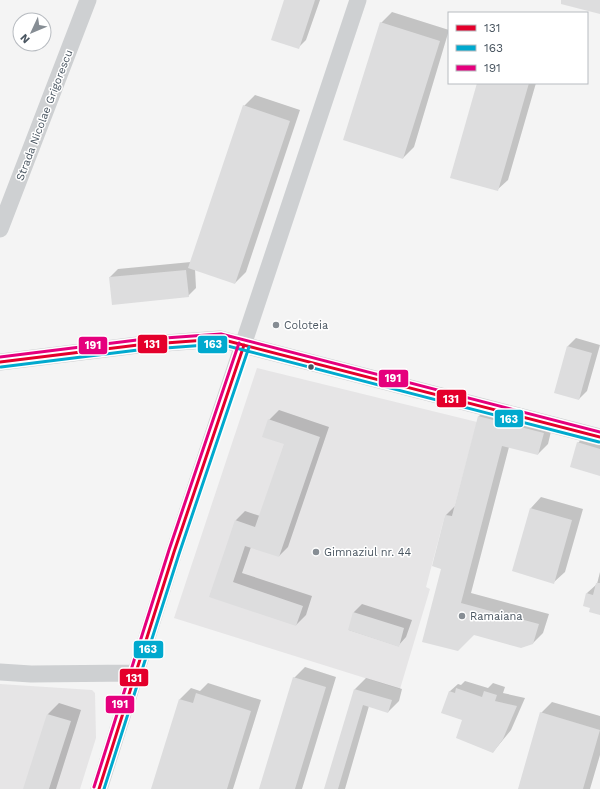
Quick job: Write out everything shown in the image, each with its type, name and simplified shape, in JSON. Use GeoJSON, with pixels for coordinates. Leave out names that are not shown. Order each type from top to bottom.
{"type":"FeatureCollection","features":[{"type":"Feature","properties":{"kind":"street","name":"Strada Nicolae Grigorescu"},"geometry":{"type":"LineString","coordinates":[[0,229],[88,0]]}},
{"type":"Feature","properties":{"kind":"street"},"geometry":{"type":"LineString","coordinates":[[99,789],[135,673],[358,0]]}},
{"type":"Feature","properties":{"kind":"street"},"geometry":{"type":"LineString","coordinates":[[0,362],[138,345],[220,339],[600,437]]}},
{"type":"Feature","properties":{"kind":"street"},"geometry":{"type":"LineString","coordinates":[[0,672],[31,674],[135,673]]}},
{"type":"Feature","properties":{"kind":"shaded area","name":"Gimnaziul nr. 44"},"geometry":{"type":"Polygon","coordinates":[[[257,368],[477,422],[452,516],[445,515],[426,587],[430,589],[400,689],[174,618],[257,368]]]}},
{"type":"Feature","properties":{"kind":"shaded area"},"geometry":{"type":"Polygon","coordinates":[[[0,684],[92,690],[95,693],[96,738],[80,789],[0,789],[0,684]]]}},
{"type":"Feature","properties":{"kind":"building"},"geometry":{"type":"Polygon","coordinates":[[[284,0],[315,0],[299,49],[271,40],[284,0]]]}},
{"type":"Feature","properties":{"kind":"building"},"geometry":{"type":"Polygon","coordinates":[[[561,0],[600,0],[600,14],[561,4],[561,0]]]}},
{"type":"Feature","properties":{"kind":"building"},"geometry":{"type":"Polygon","coordinates":[[[380,22],[440,41],[403,159],[343,140],[380,22]]]}},
{"type":"Feature","properties":{"kind":"building"},"geometry":{"type":"Polygon","coordinates":[[[477,84],[529,84],[498,191],[450,178],[477,84]]]}},
{"type":"Feature","properties":{"kind":"building"},"geometry":{"type":"Polygon","coordinates":[[[243,105],[290,121],[235,284],[188,268],[243,105]]]}},
{"type":"Feature","properties":{"kind":"building"},"geometry":{"type":"Polygon","coordinates":[[[186,270],[189,297],[112,305],[109,277],[186,270]]]}},
{"type":"Feature","properties":{"kind":"building"},"geometry":{"type":"Polygon","coordinates":[[[567,346],[592,353],[579,400],[554,393],[567,346]]]}},
{"type":"Feature","properties":{"kind":"building"},"geometry":{"type":"Polygon","coordinates":[[[478,416],[544,433],[538,455],[502,446],[461,603],[539,624],[533,644],[521,648],[474,635],[458,651],[422,642],[441,569],[432,566],[445,515],[452,516],[478,416]]]}},
{"type":"Feature","properties":{"kind":"building"},"geometry":{"type":"Polygon","coordinates":[[[268,419],[320,437],[279,557],[245,546],[233,582],[303,606],[296,626],[209,597],[235,520],[255,527],[284,444],[262,437],[268,419]]]}},
{"type":"Feature","properties":{"kind":"building"},"geometry":{"type":"Polygon","coordinates":[[[577,442],[600,449],[600,476],[570,467],[577,442]]]}},
{"type":"Feature","properties":{"kind":"building"},"geometry":{"type":"Polygon","coordinates":[[[530,508],[572,520],[554,584],[512,571],[530,508]]]}},
{"type":"Feature","properties":{"kind":"building"},"geometry":{"type":"Polygon","coordinates":[[[596,583],[600,583],[600,615],[589,612],[590,608],[583,606],[586,593],[593,595],[596,583]]]}},
{"type":"Feature","properties":{"kind":"building"},"geometry":{"type":"Polygon","coordinates":[[[353,612],[404,628],[399,647],[348,630],[353,612]]]}},
{"type":"Feature","properties":{"kind":"building"},"geometry":{"type":"Polygon","coordinates":[[[293,677],[326,687],[295,789],[259,789],[293,677]]]}},
{"type":"Feature","properties":{"kind":"building"},"geometry":{"type":"Polygon","coordinates":[[[456,688],[482,697],[484,691],[497,695],[495,701],[517,706],[503,739],[493,753],[456,738],[462,720],[441,713],[449,691],[455,693],[456,688]]]}},
{"type":"Feature","properties":{"kind":"building"},"geometry":{"type":"Polygon","coordinates":[[[354,689],[392,700],[388,713],[363,705],[338,789],[324,789],[354,689]]]}},
{"type":"Feature","properties":{"kind":"building"},"geometry":{"type":"Polygon","coordinates":[[[196,693],[251,711],[227,789],[151,789],[179,699],[193,703],[196,693]]]}},
{"type":"Feature","properties":{"kind":"building"},"geometry":{"type":"Polygon","coordinates":[[[540,712],[600,730],[583,789],[518,789],[540,712]]]}},
{"type":"Feature","properties":{"kind":"building"},"geometry":{"type":"Polygon","coordinates":[[[47,714],[71,721],[49,789],[23,789],[47,714]]]}},
{"type":"Feature","properties":{"kind":"transit line","name":"191"},"geometry":{"type":"LineString","coordinates":[[0,357],[137,340],[221,334],[600,432]]}},
{"type":"Feature","properties":{"kind":"transit line","name":"131"},"geometry":{"type":"LineString","coordinates":[[0,362],[138,345],[220,339],[600,437]]}},
{"type":"Feature","properties":{"kind":"transit line","name":"191"},"geometry":{"type":"LineString","coordinates":[[94,787],[169,550],[239,343]]}},
{"type":"Feature","properties":{"kind":"transit line","name":"163"},"geometry":{"type":"LineString","coordinates":[[1,367],[138,350],[220,344],[599,442]]}},
{"type":"Feature","properties":{"kind":"transit line","name":"131"},"geometry":{"type":"LineString","coordinates":[[99,789],[174,552],[244,345]]}},
{"type":"Feature","properties":{"kind":"transit line","name":"163"},"geometry":{"type":"LineString","coordinates":[[104,789],[179,554],[249,347]]}},
{"type":"Feature","properties":{"kind":"place","name":"Coloteia"},"geometry":{"type":"Point","coordinates":[276,325]}},
{"type":"Feature","properties":{"kind":"place","name":"Gimnaziul nr. 44"},"geometry":{"type":"Point","coordinates":[316,552]}},
{"type":"Feature","properties":{"kind":"place","name":"Ramaiana"},"geometry":{"type":"Point","coordinates":[462,616]}}]}
